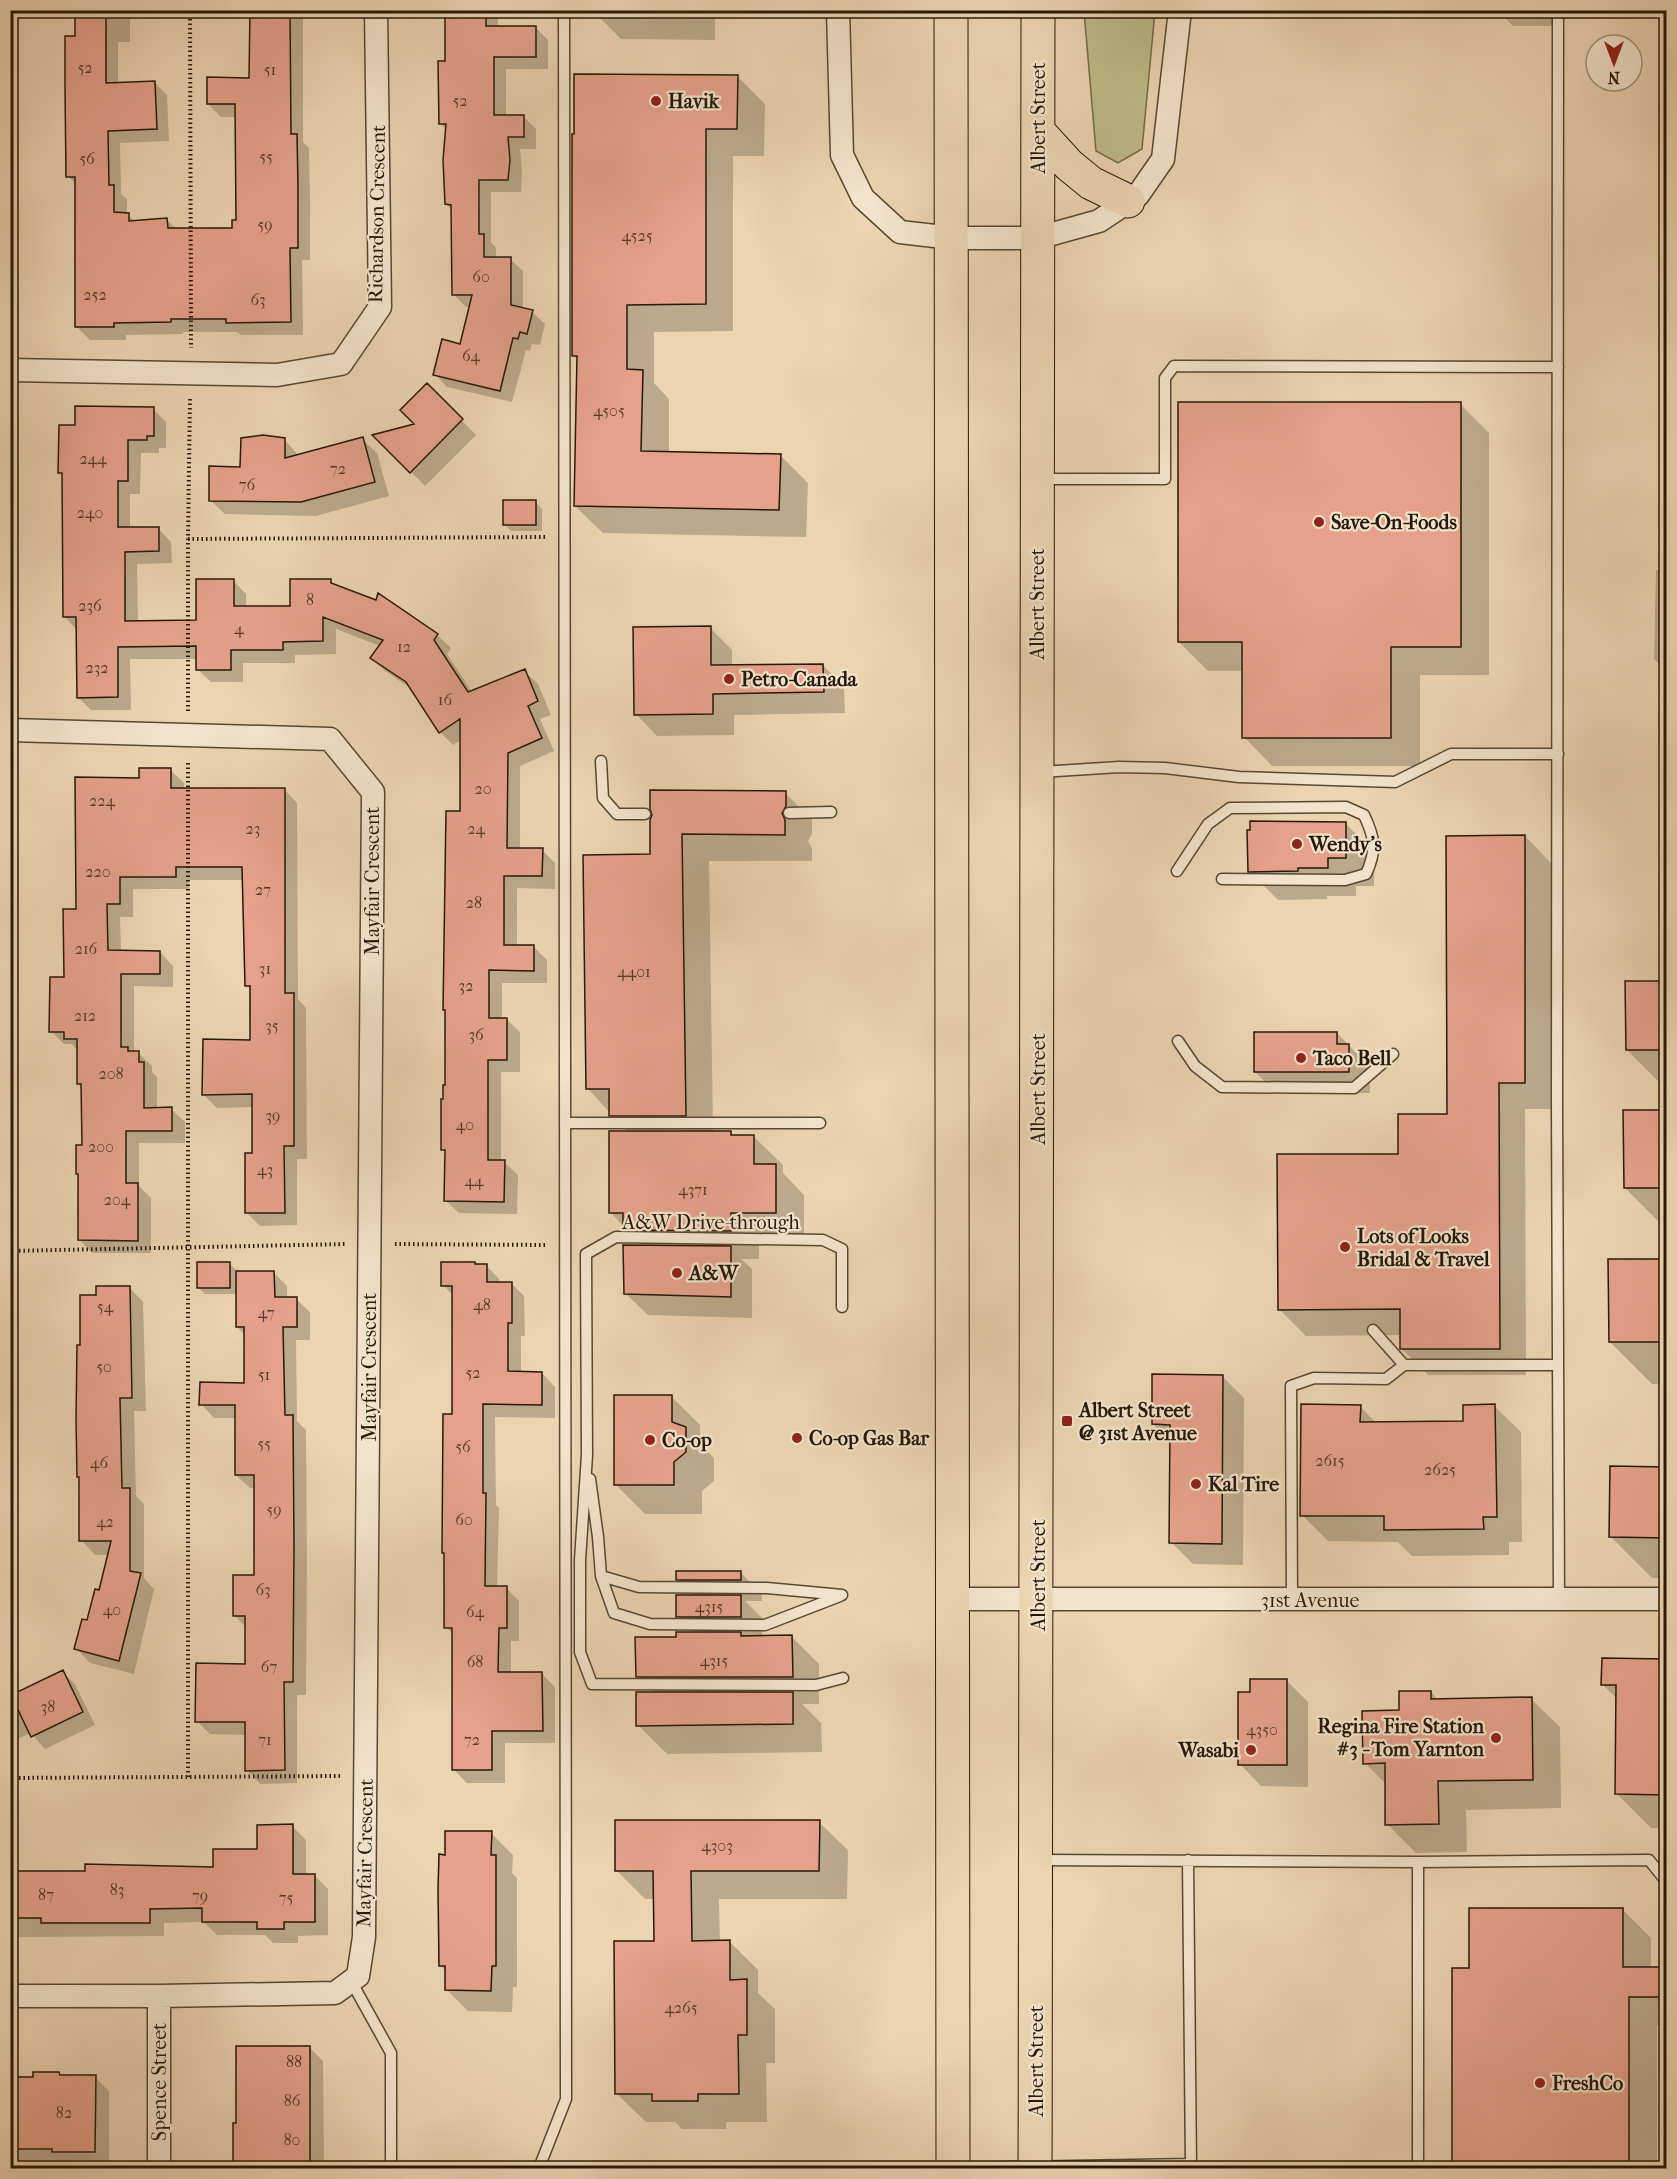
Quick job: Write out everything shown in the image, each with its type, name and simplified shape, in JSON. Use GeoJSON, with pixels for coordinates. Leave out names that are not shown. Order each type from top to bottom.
{"type":"FeatureCollection","features":[{"type":"Feature","properties":{"kind":"main road"},"geometry":{"type":"LineString","coordinates":[[951,10],[953,2168]]}},
{"type":"Feature","properties":{"kind":"main road","name":"Albert Street"},"geometry":{"type":"LineString","coordinates":[[1035,2168],[1038,1600],[1038,10]]}},
{"type":"Feature","properties":{"kind":"main road"},"geometry":{"type":"LineString","coordinates":[[1038,131],[1069,165],[1091,183],[1128,201]]}},
{"type":"Feature","properties":{"kind":"street","name":"Richardson Crescent"},"geometry":{"type":"LineString","coordinates":[[10,370],[277,375],[341,364],[380,307],[376,10]]}},
{"type":"Feature","properties":{"kind":"street"},"geometry":{"type":"LineString","coordinates":[[838,10],[842,154],[863,198],[900,232],[952,238],[1038,238],[1099,221],[1138,195],[1164,159],[1180,10]]}},
{"type":"Feature","properties":{"kind":"street","name":"Mayfair Crescent"},"geometry":{"type":"LineString","coordinates":[[10,730],[330,739],[373,792],[364,1937],[358,1976],[351,1981]]}},
{"type":"Feature","properties":{"kind":"street","name":"31st Avenue"},"geometry":{"type":"LineString","coordinates":[[953,1599],[1666,1599]]}},
{"type":"Feature","properties":{"kind":"street"},"geometry":{"type":"LineString","coordinates":[[10,1996],[335,1993],[351,1981]]}},
{"type":"Feature","properties":{"kind":"street","name":"Spence Street"},"geometry":{"type":"LineString","coordinates":[[159,1996],[159,2169]]}},
{"type":"Feature","properties":{"kind":"lane"},"geometry":{"type":"LineString","coordinates":[[539,2169],[566,2099],[564,10]]}},
{"type":"Feature","properties":{"kind":"lane"},"geometry":{"type":"LineString","coordinates":[[1558,10],[1559,1600]]}},
{"type":"Feature","properties":{"kind":"lane"},"geometry":{"type":"LineString","coordinates":[[1038,479],[1165,480],[1165,378],[1174,366],[1558,367]]}},
{"type":"Feature","properties":{"kind":"lane"},"geometry":{"type":"LineString","coordinates":[[1038,772],[1119,767],[1165,768],[1239,777],[1395,782],[1451,754],[1558,754]]}},
{"type":"Feature","properties":{"kind":"lane"},"geometry":{"type":"LineString","coordinates":[[601,761],[603,798],[617,814],[645,814]]}},
{"type":"Feature","properties":{"kind":"lane"},"geometry":{"type":"LineString","coordinates":[[1177,871],[1208,824],[1230,808],[1347,807],[1364,815],[1374,836],[1372,859],[1365,874],[1345,880],[1222,879]]}},
{"type":"Feature","properties":{"kind":"lane"},"geometry":{"type":"LineString","coordinates":[[789,813],[831,812]]}},
{"type":"Feature","properties":{"kind":"lane"},"geometry":{"type":"LineString","coordinates":[[1178,1041],[1195,1066],[1222,1087],[1354,1088],[1393,1054]]}},
{"type":"Feature","properties":{"kind":"lane"},"geometry":{"type":"LineString","coordinates":[[565,1124],[820,1124]]}},
{"type":"Feature","properties":{"kind":"lane","name":"A&W Drive-through"},"geometry":{"type":"LineString","coordinates":[[587,1455],[586,1254],[616,1237],[823,1240],[842,1249],[842,1307]]}},
{"type":"Feature","properties":{"kind":"lane"},"geometry":{"type":"LineString","coordinates":[[1373,1330],[1404,1365]]}},
{"type":"Feature","properties":{"kind":"lane"},"geometry":{"type":"LineString","coordinates":[[1292,1600],[1291,1386],[1314,1378],[1386,1379],[1404,1365],[1558,1365]]}},
{"type":"Feature","properties":{"kind":"lane"},"geometry":{"type":"LineString","coordinates":[[587,1455],[601,1576],[614,1613],[650,1624],[765,1625],[842,1595],[767,1588],[639,1587],[601,1576]]}},
{"type":"Feature","properties":{"kind":"lane"},"geometry":{"type":"LineString","coordinates":[[587,1455],[580,1560],[580,1652],[592,1684],[816,1685],[843,1678]]}},
{"type":"Feature","properties":{"kind":"lane"},"geometry":{"type":"LineString","coordinates":[[1036,1860],[1418,1862],[1649,1860],[1666,1881]]}},
{"type":"Feature","properties":{"kind":"lane"},"geometry":{"type":"LineString","coordinates":[[953,2168],[1191,2166],[1188,1860]]}},
{"type":"Feature","properties":{"kind":"lane"},"geometry":{"type":"LineString","coordinates":[[1418,1862],[1418,2169]]}},
{"type":"Feature","properties":{"kind":"lane"},"geometry":{"type":"LineString","coordinates":[[351,1981],[391,2053],[391,2166]]}},
{"type":"Feature","properties":{"kind":"path"},"geometry":{"type":"LineString","coordinates":[[188,1777],[190,10]]}},
{"type":"Feature","properties":{"kind":"path"},"geometry":{"type":"LineString","coordinates":[[188,539],[565,537]]}},
{"type":"Feature","properties":{"kind":"path"},"geometry":{"type":"LineString","coordinates":[[10,1251],[370,1244],[565,1245]]}},
{"type":"Feature","properties":{"kind":"path"},"geometry":{"type":"LineString","coordinates":[[10,1778],[365,1776]]}},
{"type":"Feature","properties":{"kind":"shaded area"},"geometry":{"type":"Polygon","coordinates":[[[1084,11],[1155,11],[1142,149],[1118,163],[1096,151],[1084,11]]]}},
{"type":"Feature","properties":{"kind":"building"},"geometry":{"type":"Polygon","coordinates":[[[75,10],[106,10],[106,83],[155,81],[157,129],[108,131],[109,185],[114,185],[114,212],[129,213],[129,221],[167,218],[168,228],[232,228],[232,220],[236,220],[235,104],[207,104],[207,77],[249,78],[250,10],[290,10],[291,134],[297,134],[298,185],[298,248],[290,248],[291,322],[226,323],[226,319],[171,319],[171,322],[114,323],[114,327],[75,327],[75,177],[66,177],[65,36],[75,36],[75,10]]]}},
{"type":"Feature","properties":{"kind":"building"},"geometry":{"type":"Polygon","coordinates":[[[445,10],[486,10],[486,26],[536,26],[536,57],[494,57],[494,115],[524,115],[524,137],[508,137],[510,160],[508,180],[479,180],[479,234],[484,234],[484,257],[511,257],[511,305],[533,310],[527,334],[520,332],[518,339],[513,338],[500,391],[433,375],[442,339],[460,344],[472,295],[452,295],[451,205],[445,204],[443,160],[446,124],[439,124],[438,61],[445,61],[445,10]]]}},
{"type":"Feature","properties":{"kind":"building"},"geometry":{"type":"Polygon","coordinates":[[[574,74],[738,75],[737,129],[706,129],[706,304],[627,305],[627,369],[643,370],[641,451],[781,454],[779,510],[574,506],[577,356],[572,356],[574,74]]]}},
{"type":"Feature","properties":{"kind":"building"},"geometry":{"type":"Polygon","coordinates":[[[427,383],[463,419],[410,473],[372,435],[414,424],[400,410],[427,383]]]}},
{"type":"Feature","properties":{"kind":"building","name":"Save-On-Foods"},"geometry":{"type":"Polygon","coordinates":[[[1178,402],[1461,402],[1461,647],[1391,647],[1391,738],[1242,738],[1242,642],[1178,642],[1178,402]]]}},
{"type":"Feature","properties":{"kind":"building"},"geometry":{"type":"Polygon","coordinates":[[[75,406],[154,407],[154,436],[147,436],[147,440],[128,440],[128,481],[118,481],[118,527],[159,527],[159,551],[125,552],[125,621],[196,620],[196,579],[234,579],[234,606],[290,606],[290,579],[331,579],[331,583],[376,600],[378,593],[438,634],[434,640],[468,692],[525,669],[538,701],[528,706],[542,738],[508,753],[507,848],[543,848],[542,876],[504,876],[504,945],[534,945],[534,971],[489,970],[489,1018],[507,1018],[507,1060],[488,1060],[488,1160],[505,1160],[504,1202],[444,1201],[445,1150],[441,1150],[441,1099],[443,1099],[443,1085],[445,1085],[445,1010],[443,1010],[446,811],[460,811],[460,719],[439,733],[406,682],[370,658],[383,640],[323,617],[323,641],[283,642],[283,650],[231,650],[231,670],[196,670],[196,646],[118,647],[118,697],[77,698],[76,617],[63,617],[62,473],[58,473],[59,425],[75,425],[75,406]]]}},
{"type":"Feature","properties":{"kind":"building"},"geometry":{"type":"Polygon","coordinates":[[[263,435],[285,438],[285,458],[363,437],[375,482],[301,502],[209,501],[209,466],[240,467],[241,438],[263,435]]]}},
{"type":"Feature","properties":{"kind":"building"},"geometry":{"type":"Polygon","coordinates":[[[503,500],[536,500],[536,525],[503,525],[503,500]]]}},
{"type":"Feature","properties":{"kind":"building","name":"Petro-Canada"},"geometry":{"type":"Polygon","coordinates":[[[711,626],[711,665],[823,664],[824,692],[713,694],[713,714],[634,715],[633,627],[711,626]]]}},
{"type":"Feature","properties":{"kind":"building"},"geometry":{"type":"Polygon","coordinates":[[[139,768],[171,768],[171,788],[285,788],[285,993],[294,993],[294,1146],[284,1146],[285,1213],[245,1213],[245,1153],[252,1153],[252,1094],[202,1095],[203,1039],[250,1040],[250,986],[245,986],[242,867],[176,867],[176,877],[120,877],[120,904],[107,904],[108,950],[160,951],[160,974],[121,974],[121,1047],[128,1047],[128,1051],[139,1051],[139,1062],[144,1062],[144,1108],[172,1107],[172,1131],[126,1131],[126,1183],[138,1183],[138,1241],[78,1240],[76,1145],[82,1145],[81,1084],[77,1084],[77,1039],[64,1039],[64,1032],[49,1032],[50,977],[64,977],[63,909],[76,909],[75,777],[139,778],[139,768]]]}},
{"type":"Feature","properties":{"kind":"building"},"geometry":{"type":"Polygon","coordinates":[[[650,790],[786,791],[786,806],[782,813],[785,820],[785,835],[682,834],[686,1116],[609,1116],[609,1089],[586,1089],[583,855],[650,854],[652,815],[650,790]]]}},
{"type":"Feature","properties":{"kind":"building","name":"Wendy's"},"geometry":{"type":"Polygon","coordinates":[[[1250,821],[1346,822],[1346,858],[1328,858],[1328,868],[1248,872],[1247,830],[1250,830],[1250,821]]]}},
{"type":"Feature","properties":{"kind":"building"},"geometry":{"type":"Polygon","coordinates":[[[1525,835],[1525,1083],[1499,1083],[1500,1349],[1400,1349],[1400,1309],[1278,1310],[1277,1154],[1398,1154],[1398,1114],[1447,1114],[1446,836],[1525,835]]]}},
{"type":"Feature","properties":{"kind":"building"},"geometry":{"type":"Polygon","coordinates":[[[1625,981],[1666,981],[1666,1050],[1626,1050],[1625,981]]]}},
{"type":"Feature","properties":{"kind":"building","name":"Taco Bell"},"geometry":{"type":"Polygon","coordinates":[[[1254,1032],[1337,1032],[1337,1044],[1349,1044],[1349,1072],[1254,1072],[1254,1032]]]}},
{"type":"Feature","properties":{"kind":"building"},"geometry":{"type":"Polygon","coordinates":[[[1623,1110],[1666,1110],[1666,1188],[1624,1188],[1623,1110]]]}},
{"type":"Feature","properties":{"kind":"building"},"geometry":{"type":"Polygon","coordinates":[[[609,1131],[731,1131],[731,1135],[754,1135],[754,1164],[776,1164],[776,1213],[731,1213],[731,1231],[623,1230],[623,1213],[609,1213],[609,1131]]]}},
{"type":"Feature","properties":{"kind":"building","name":"A&W"},"geometry":{"type":"Polygon","coordinates":[[[623,1245],[731,1246],[731,1297],[624,1294],[623,1245]]]}},
{"type":"Feature","properties":{"kind":"building"},"geometry":{"type":"Polygon","coordinates":[[[1608,1259],[1666,1259],[1666,1342],[1609,1342],[1608,1259]]]}},
{"type":"Feature","properties":{"kind":"building"},"geometry":{"type":"Polygon","coordinates":[[[197,1262],[230,1262],[230,1288],[197,1288],[197,1262]]]}},
{"type":"Feature","properties":{"kind":"building"},"geometry":{"type":"Polygon","coordinates":[[[441,1262],[487,1264],[487,1282],[512,1282],[512,1323],[508,1323],[508,1371],[542,1372],[542,1405],[483,1404],[483,1493],[486,1493],[485,1586],[507,1586],[507,1628],[499,1628],[498,1672],[542,1672],[543,1731],[492,1731],[492,1770],[452,1770],[452,1628],[444,1628],[444,1553],[442,1553],[443,1414],[452,1414],[452,1286],[441,1286],[441,1262]]]}},
{"type":"Feature","properties":{"kind":"building"},"geometry":{"type":"Polygon","coordinates":[[[236,1271],[274,1271],[275,1297],[297,1297],[297,1327],[283,1327],[285,1415],[293,1415],[294,1544],[293,1682],[284,1682],[285,1770],[245,1771],[245,1722],[195,1722],[196,1663],[245,1664],[245,1616],[233,1616],[233,1575],[254,1575],[254,1475],[235,1475],[235,1405],[199,1405],[200,1382],[244,1383],[244,1327],[236,1327],[236,1271]]]}},
{"type":"Feature","properties":{"kind":"building"},"geometry":{"type":"Polygon","coordinates":[[[96,1286],[130,1286],[132,1398],[120,1398],[122,1488],[130,1488],[130,1571],[141,1573],[119,1661],[74,1649],[82,1619],[87,1620],[95,1589],[99,1590],[111,1541],[79,1541],[76,1419],[80,1295],[96,1295],[96,1286]]]}},
{"type":"Feature","properties":{"kind":"building","name":"Kal Tire"},"geometry":{"type":"Polygon","coordinates":[[[1152,1374],[1223,1375],[1222,1544],[1169,1543],[1170,1425],[1152,1424],[1152,1374]]]}},
{"type":"Feature","properties":{"kind":"building","name":"Co-op"},"geometry":{"type":"Polygon","coordinates":[[[614,1395],[672,1395],[672,1422],[686,1427],[686,1452],[674,1462],[674,1485],[614,1485],[614,1395]]]}},
{"type":"Feature","properties":{"kind":"building"},"geometry":{"type":"Polygon","coordinates":[[[1301,1404],[1361,1405],[1360,1422],[1463,1421],[1463,1405],[1495,1404],[1497,1517],[1483,1517],[1484,1529],[1384,1530],[1384,1516],[1300,1516],[1301,1404]]]}},
{"type":"Feature","properties":{"kind":"building"},"geometry":{"type":"Polygon","coordinates":[[[1610,1466],[1666,1467],[1666,1538],[1609,1537],[1610,1466]]]}},
{"type":"Feature","properties":{"kind":"building"},"geometry":{"type":"Polygon","coordinates":[[[676,1571],[741,1571],[741,1580],[676,1580],[676,1571]]]}},
{"type":"Feature","properties":{"kind":"building"},"geometry":{"type":"Polygon","coordinates":[[[676,1595],[741,1595],[741,1617],[676,1617],[676,1595]]]}},
{"type":"Feature","properties":{"kind":"building"},"geometry":{"type":"Polygon","coordinates":[[[676,1632],[741,1632],[741,1636],[792,1635],[793,1677],[636,1677],[635,1637],[676,1637],[676,1632]]]}},
{"type":"Feature","properties":{"kind":"building"},"geometry":{"type":"Polygon","coordinates":[[[1602,1658],[1666,1659],[1666,1795],[1615,1794],[1616,1685],[1601,1685],[1602,1658]]]}},
{"type":"Feature","properties":{"kind":"building"},"geometry":{"type":"Polygon","coordinates":[[[63,1670],[83,1712],[31,1737],[11,1695],[63,1670]]]}},
{"type":"Feature","properties":{"kind":"building"},"geometry":{"type":"Polygon","coordinates":[[[1250,1679],[1287,1679],[1287,1765],[1238,1765],[1238,1692],[1250,1692],[1250,1679]]]}},
{"type":"Feature","properties":{"kind":"building"},"geometry":{"type":"Polygon","coordinates":[[[1399,1691],[1431,1691],[1431,1699],[1532,1697],[1533,1780],[1438,1781],[1439,1824],[1385,1825],[1385,1763],[1363,1764],[1362,1711],[1399,1710],[1399,1691]]]}},
{"type":"Feature","properties":{"kind":"building"},"geometry":{"type":"Polygon","coordinates":[[[636,1692],[793,1692],[793,1724],[636,1726],[636,1692]]]}},
{"type":"Feature","properties":{"kind":"building"},"geometry":{"type":"Polygon","coordinates":[[[615,1820],[820,1820],[819,1871],[691,1871],[692,1941],[730,1940],[730,1980],[747,1979],[747,2035],[738,2035],[739,2094],[698,2094],[698,2101],[652,2101],[652,2094],[615,2094],[614,1941],[654,1941],[653,1871],[615,1871],[615,1820]]]}},
{"type":"Feature","properties":{"kind":"building"},"geometry":{"type":"Polygon","coordinates":[[[293,1824],[293,1874],[315,1874],[315,1922],[284,1922],[284,1929],[257,1929],[257,1922],[202,1922],[202,1908],[150,1909],[150,1923],[41,1923],[41,1918],[10,1918],[10,1871],[85,1871],[85,1864],[213,1867],[213,1849],[257,1849],[257,1825],[293,1824]]]}},
{"type":"Feature","properties":{"kind":"building"},"geometry":{"type":"Polygon","coordinates":[[[445,1831],[492,1831],[491,1855],[496,1855],[496,1966],[492,1966],[491,1991],[445,1990],[445,1966],[439,1966],[438,1889],[439,1854],[445,1855],[445,1831]]]}},
{"type":"Feature","properties":{"kind":"building","name":"FreshCo"},"geometry":{"type":"Polygon","coordinates":[[[1469,1908],[1623,1908],[1623,1967],[1660,1967],[1660,1997],[1629,1997],[1629,2169],[1452,2169],[1452,1968],[1469,1968],[1469,1908]]]}},
{"type":"Feature","properties":{"kind":"building"},"geometry":{"type":"Polygon","coordinates":[[[236,2046],[310,2046],[310,2169],[233,2169],[233,2123],[236,2123],[236,2046]]]}},
{"type":"Feature","properties":{"kind":"building"},"geometry":{"type":"Polygon","coordinates":[[[33,2072],[96,2075],[95,2152],[10,2149],[10,2077],[33,2077],[33,2072]]]}},
{"type":"Feature","properties":{"kind":"place","name":"Havik"},"geometry":{"type":"Point","coordinates":[656,101]}},
{"type":"Feature","properties":{"kind":"place","name":"Save-On-Foods"},"geometry":{"type":"Point","coordinates":[1319,522]}},
{"type":"Feature","properties":{"kind":"place","name":"Petro-Canada"},"geometry":{"type":"Point","coordinates":[729,679]}},
{"type":"Feature","properties":{"kind":"place","name":"Wendy's"},"geometry":{"type":"Point","coordinates":[1297,844]}},
{"type":"Feature","properties":{"kind":"place","name":"Taco Bell"},"geometry":{"type":"Point","coordinates":[1301,1058]}},
{"type":"Feature","properties":{"kind":"place","name":"Lots of Looks Bridal & Travel"},"geometry":{"type":"Point","coordinates":[1345,1247]}},
{"type":"Feature","properties":{"kind":"place","name":"A&W"},"geometry":{"type":"Point","coordinates":[677,1273]}},
{"type":"Feature","properties":{"kind":"place","name":"Albert Street @ 31st Avenue"},"geometry":{"type":"Point","coordinates":[1067,1421]}},
{"type":"Feature","properties":{"kind":"place","name":"Co-op Gas Bar"},"geometry":{"type":"Point","coordinates":[797,1438]}},
{"type":"Feature","properties":{"kind":"place","name":"Co-op"},"geometry":{"type":"Point","coordinates":[650,1440]}},
{"type":"Feature","properties":{"kind":"place","name":"Kal Tire"},"geometry":{"type":"Point","coordinates":[1196,1484]}},
{"type":"Feature","properties":{"kind":"place","name":"Regina Fire Station #3 - Tom Yarnton"},"geometry":{"type":"Point","coordinates":[1496,1738]}},
{"type":"Feature","properties":{"kind":"place","name":"Wasabi"},"geometry":{"type":"Point","coordinates":[1251,1750]}},
{"type":"Feature","properties":{"kind":"place","name":"FreshCo"},"geometry":{"type":"Point","coordinates":[1540,2083]}}]}
